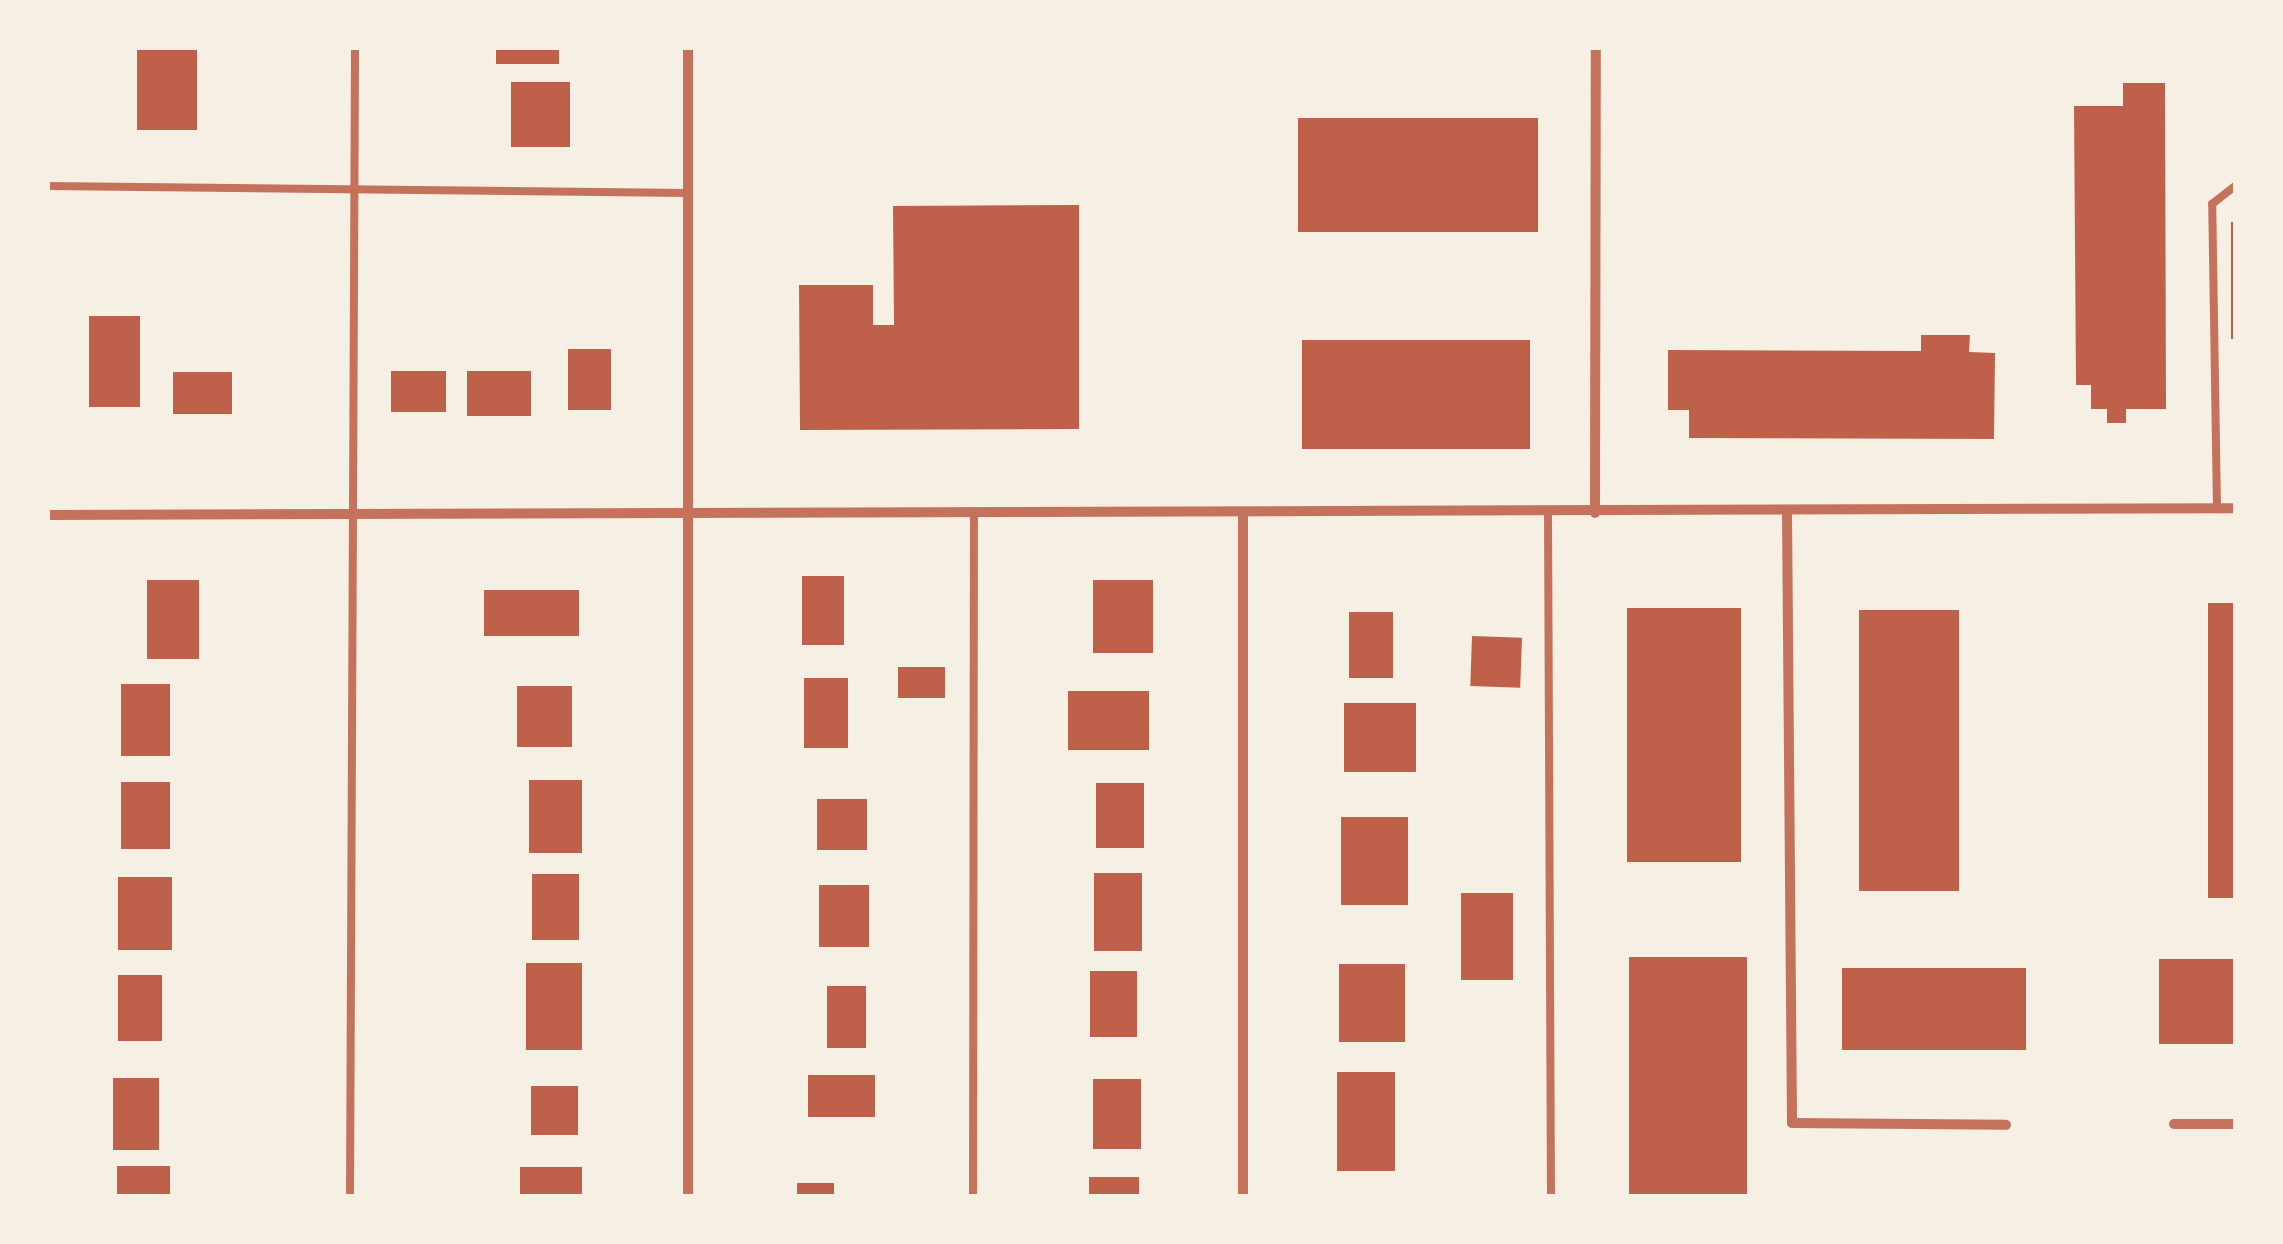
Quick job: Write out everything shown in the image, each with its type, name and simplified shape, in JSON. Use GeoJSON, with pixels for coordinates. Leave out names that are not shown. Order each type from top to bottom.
{"type":"FeatureCollection","features":[{"type":"Feature","properties":{"kind":"street"},"geometry":{"type":"LineString","coordinates":[[688,48],[688,1196]]}},
{"type":"Feature","properties":{"kind":"street"},"geometry":{"type":"LineString","coordinates":[[1595,512],[1596,48]]}},
{"type":"Feature","properties":{"kind":"street"},"geometry":{"type":"LineString","coordinates":[[48,515],[686,516],[2236,508]]}},
{"type":"Feature","properties":{"kind":"street"},"geometry":{"type":"LineString","coordinates":[[1787,512],[1792,1123],[2006,1125]]}},
{"type":"Feature","properties":{"kind":"street"},"geometry":{"type":"LineString","coordinates":[[1244,514],[1244,1196]]}},
{"type":"Feature","properties":{"kind":"street"},"geometry":{"type":"LineString","coordinates":[[2174,1124],[2236,1124]]}},
{"type":"Feature","properties":{"kind":"lane"},"geometry":{"type":"LineString","coordinates":[[350,1196],[354,48]]}},
{"type":"Feature","properties":{"kind":"lane"},"geometry":{"type":"LineString","coordinates":[[2217,508],[2212,204],[2236,185]]}},
{"type":"Feature","properties":{"kind":"lane"},"geometry":{"type":"LineString","coordinates":[[48,186],[688,193]]}},
{"type":"Feature","properties":{"kind":"lane"},"geometry":{"type":"LineString","coordinates":[[973,1196],[974,513]]}},
{"type":"Feature","properties":{"kind":"lane"},"geometry":{"type":"LineString","coordinates":[[1548,513],[1551,1196]]}},
{"type":"Feature","properties":{"kind":"building"},"geometry":{"type":"Polygon","coordinates":[[[137,48],[197,48],[197,130],[137,130],[137,48]]]}},
{"type":"Feature","properties":{"kind":"building"},"geometry":{"type":"Polygon","coordinates":[[[496,48],[559,48],[559,64],[496,64],[496,48]]]}},
{"type":"Feature","properties":{"kind":"building"},"geometry":{"type":"Polygon","coordinates":[[[511,82],[570,82],[570,147],[511,147],[511,82]]]}},
{"type":"Feature","properties":{"kind":"building"},"geometry":{"type":"Polygon","coordinates":[[[2123,83],[2165,83],[2166,409],[2126,409],[2126,423],[2107,423],[2107,409],[2091,409],[2091,385],[2076,385],[2074,106],[2123,106],[2123,83]]]}},
{"type":"Feature","properties":{"kind":"building"},"geometry":{"type":"Polygon","coordinates":[[[1298,118],[1538,118],[1538,232],[1298,232],[1298,118]]]}},
{"type":"Feature","properties":{"kind":"building"},"geometry":{"type":"Polygon","coordinates":[[[1079,205],[1079,429],[800,430],[799,285],[873,285],[873,325],[894,325],[893,206],[1079,205]]]}},
{"type":"Feature","properties":{"kind":"building"},"geometry":{"type":"Polygon","coordinates":[[[2231,222],[2236,222],[2236,339],[2231,339],[2231,222]]]}},
{"type":"Feature","properties":{"kind":"building"},"geometry":{"type":"Polygon","coordinates":[[[89,316],[140,316],[140,407],[89,407],[89,316]]]}},
{"type":"Feature","properties":{"kind":"building"},"geometry":{"type":"Polygon","coordinates":[[[1921,335],[1970,335],[1969,352],[1995,353],[1994,439],[1689,438],[1689,410],[1668,410],[1668,350],[1921,351],[1921,335]]]}},
{"type":"Feature","properties":{"kind":"building"},"geometry":{"type":"Polygon","coordinates":[[[1302,340],[1530,340],[1530,449],[1302,449],[1302,340]]]}},
{"type":"Feature","properties":{"kind":"building"},"geometry":{"type":"Polygon","coordinates":[[[568,349],[611,349],[611,410],[568,410],[568,349]]]}},
{"type":"Feature","properties":{"kind":"building"},"geometry":{"type":"Polygon","coordinates":[[[391,371],[446,371],[446,412],[391,412],[391,371]]]}},
{"type":"Feature","properties":{"kind":"building"},"geometry":{"type":"Polygon","coordinates":[[[467,371],[531,371],[531,416],[467,416],[467,371]]]}},
{"type":"Feature","properties":{"kind":"building"},"geometry":{"type":"Polygon","coordinates":[[[173,372],[232,372],[232,414],[173,414],[173,372]]]}},
{"type":"Feature","properties":{"kind":"building"},"geometry":{"type":"Polygon","coordinates":[[[802,576],[844,576],[844,645],[802,645],[802,576]]]}},
{"type":"Feature","properties":{"kind":"building"},"geometry":{"type":"Polygon","coordinates":[[[147,580],[199,580],[199,659],[147,659],[147,580]]]}},
{"type":"Feature","properties":{"kind":"building"},"geometry":{"type":"Polygon","coordinates":[[[1093,580],[1153,580],[1153,653],[1093,653],[1093,580]]]}},
{"type":"Feature","properties":{"kind":"building"},"geometry":{"type":"Polygon","coordinates":[[[484,590],[579,590],[579,636],[484,636],[484,590]]]}},
{"type":"Feature","properties":{"kind":"building"},"geometry":{"type":"Polygon","coordinates":[[[2208,603],[2236,603],[2236,898],[2208,898],[2208,603]]]}},
{"type":"Feature","properties":{"kind":"building"},"geometry":{"type":"Polygon","coordinates":[[[1627,608],[1741,608],[1741,862],[1627,862],[1627,608]]]}},
{"type":"Feature","properties":{"kind":"building"},"geometry":{"type":"Polygon","coordinates":[[[1859,610],[1959,610],[1959,891],[1859,891],[1859,610]]]}},
{"type":"Feature","properties":{"kind":"building"},"geometry":{"type":"Polygon","coordinates":[[[1349,612],[1393,612],[1393,678],[1349,678],[1349,612]]]}},
{"type":"Feature","properties":{"kind":"building"},"geometry":{"type":"Polygon","coordinates":[[[1472,636],[1522,638],[1520,688],[1470,686],[1472,636]]]}},
{"type":"Feature","properties":{"kind":"building"},"geometry":{"type":"Polygon","coordinates":[[[898,667],[945,667],[945,698],[898,698],[898,667]]]}},
{"type":"Feature","properties":{"kind":"building"},"geometry":{"type":"Polygon","coordinates":[[[804,678],[848,678],[848,748],[804,748],[804,678]]]}},
{"type":"Feature","properties":{"kind":"building"},"geometry":{"type":"Polygon","coordinates":[[[121,684],[170,684],[170,756],[121,756],[121,684]]]}},
{"type":"Feature","properties":{"kind":"building"},"geometry":{"type":"Polygon","coordinates":[[[517,686],[572,686],[572,747],[517,747],[517,686]]]}},
{"type":"Feature","properties":{"kind":"building"},"geometry":{"type":"Polygon","coordinates":[[[1068,691],[1149,691],[1149,750],[1068,750],[1068,691]]]}},
{"type":"Feature","properties":{"kind":"building"},"geometry":{"type":"Polygon","coordinates":[[[1344,703],[1416,703],[1416,772],[1344,772],[1344,703]]]}},
{"type":"Feature","properties":{"kind":"building"},"geometry":{"type":"Polygon","coordinates":[[[529,780],[582,780],[582,853],[529,853],[529,780]]]}},
{"type":"Feature","properties":{"kind":"building"},"geometry":{"type":"Polygon","coordinates":[[[121,782],[170,782],[170,849],[121,849],[121,782]]]}},
{"type":"Feature","properties":{"kind":"building"},"geometry":{"type":"Polygon","coordinates":[[[1096,783],[1144,783],[1144,848],[1096,848],[1096,783]]]}},
{"type":"Feature","properties":{"kind":"building"},"geometry":{"type":"Polygon","coordinates":[[[817,799],[867,799],[867,850],[817,850],[817,799]]]}},
{"type":"Feature","properties":{"kind":"building"},"geometry":{"type":"Polygon","coordinates":[[[1341,817],[1408,817],[1408,905],[1341,905],[1341,817]]]}},
{"type":"Feature","properties":{"kind":"building"},"geometry":{"type":"Polygon","coordinates":[[[1094,873],[1142,873],[1142,951],[1094,951],[1094,873]]]}},
{"type":"Feature","properties":{"kind":"building"},"geometry":{"type":"Polygon","coordinates":[[[532,874],[579,874],[579,940],[532,940],[532,874]]]}},
{"type":"Feature","properties":{"kind":"building"},"geometry":{"type":"Polygon","coordinates":[[[118,877],[172,877],[172,950],[118,950],[118,877]]]}},
{"type":"Feature","properties":{"kind":"building"},"geometry":{"type":"Polygon","coordinates":[[[819,885],[869,885],[869,947],[819,947],[819,885]]]}},
{"type":"Feature","properties":{"kind":"building"},"geometry":{"type":"Polygon","coordinates":[[[1461,893],[1513,893],[1513,980],[1461,980],[1461,893]]]}},
{"type":"Feature","properties":{"kind":"building"},"geometry":{"type":"Polygon","coordinates":[[[1629,957],[1747,957],[1747,1196],[1629,1196],[1629,957]]]}},
{"type":"Feature","properties":{"kind":"building"},"geometry":{"type":"Polygon","coordinates":[[[2159,959],[2236,959],[2236,1044],[2159,1044],[2159,959]]]}},
{"type":"Feature","properties":{"kind":"building"},"geometry":{"type":"Polygon","coordinates":[[[526,963],[582,963],[582,1050],[526,1050],[526,963]]]}},
{"type":"Feature","properties":{"kind":"building"},"geometry":{"type":"Polygon","coordinates":[[[1339,964],[1405,964],[1405,1042],[1339,1042],[1339,964]]]}},
{"type":"Feature","properties":{"kind":"building"},"geometry":{"type":"Polygon","coordinates":[[[1842,968],[2026,968],[2026,1050],[1842,1050],[1842,968]]]}},
{"type":"Feature","properties":{"kind":"building"},"geometry":{"type":"Polygon","coordinates":[[[1090,971],[1137,971],[1137,1037],[1090,1037],[1090,971]]]}},
{"type":"Feature","properties":{"kind":"building"},"geometry":{"type":"Polygon","coordinates":[[[118,975],[162,975],[162,1041],[118,1041],[118,975]]]}},
{"type":"Feature","properties":{"kind":"building"},"geometry":{"type":"Polygon","coordinates":[[[827,986],[866,986],[866,1048],[827,1048],[827,986]]]}},
{"type":"Feature","properties":{"kind":"building"},"geometry":{"type":"Polygon","coordinates":[[[1337,1072],[1395,1072],[1395,1171],[1337,1171],[1337,1072]]]}},
{"type":"Feature","properties":{"kind":"building"},"geometry":{"type":"Polygon","coordinates":[[[808,1075],[875,1075],[875,1117],[808,1117],[808,1075]]]}},
{"type":"Feature","properties":{"kind":"building"},"geometry":{"type":"Polygon","coordinates":[[[113,1078],[159,1078],[159,1150],[113,1150],[113,1078]]]}},
{"type":"Feature","properties":{"kind":"building"},"geometry":{"type":"Polygon","coordinates":[[[1093,1079],[1141,1079],[1141,1149],[1093,1149],[1093,1079]]]}},
{"type":"Feature","properties":{"kind":"building"},"geometry":{"type":"Polygon","coordinates":[[[531,1086],[578,1086],[578,1135],[531,1135],[531,1086]]]}},
{"type":"Feature","properties":{"kind":"building"},"geometry":{"type":"Polygon","coordinates":[[[117,1166],[170,1166],[170,1196],[117,1196],[117,1166]]]}},
{"type":"Feature","properties":{"kind":"building"},"geometry":{"type":"Polygon","coordinates":[[[520,1167],[582,1167],[582,1196],[520,1196],[520,1167]]]}},
{"type":"Feature","properties":{"kind":"building"},"geometry":{"type":"Polygon","coordinates":[[[1089,1177],[1139,1177],[1139,1196],[1089,1196],[1089,1177]]]}},
{"type":"Feature","properties":{"kind":"building"},"geometry":{"type":"Polygon","coordinates":[[[797,1183],[834,1183],[834,1196],[797,1196],[797,1183]]]}}]}
